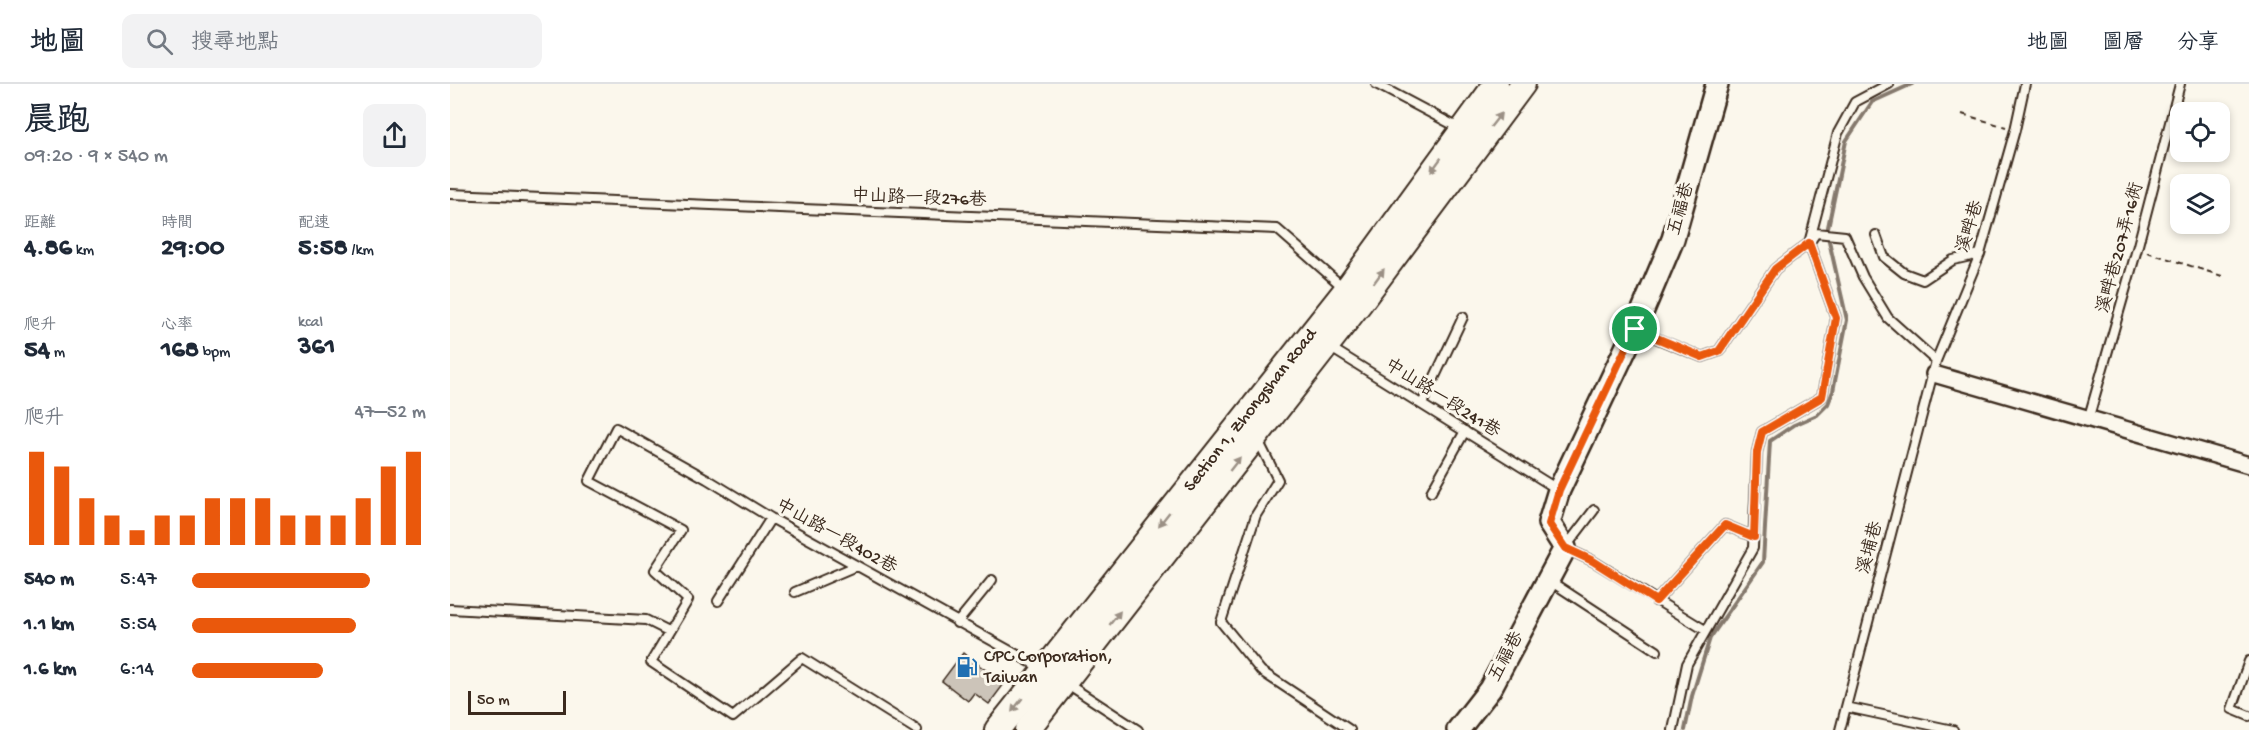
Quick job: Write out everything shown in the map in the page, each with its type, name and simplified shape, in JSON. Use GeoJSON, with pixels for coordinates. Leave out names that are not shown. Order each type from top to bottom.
{"type":"FeatureCollection","features":[{"type":"Feature","properties":{"kind":"main road","name":"Section 1, Zhongshan Road"},"geometry":{"type":"LineString","coordinates":[[1027,730],[1054,676],[1353,296],[1469,137],[1496,84]]}},
{"type":"Feature","properties":{"kind":"main road","name":"Section 1, Zhongshan Road"},"geometry":{"type":"LineString","coordinates":[[1469,137],[1523,84]]}},
{"type":"Feature","properties":{"kind":"main road","name":"Section 1, Zhongshan Road"},"geometry":{"type":"LineString","coordinates":[[997,730],[1054,676],[1256,436],[1318,340]]}},
{"type":"Feature","properties":{"kind":"street","name":"五福巷"},"geometry":{"type":"LineString","coordinates":[[1458,730],[1490,689],[1565,548],[1549,524],[1559,490],[1635,329],[1673,240],[1717,84]]}},
{"type":"Feature","properties":{"kind":"street"},"geometry":{"type":"LineString","coordinates":[[1935,368],[2088,420],[2249,465]]}},
{"type":"Feature","properties":{"kind":"lane"},"geometry":{"type":"LineString","coordinates":[[1376,84],[1469,137]]}},
{"type":"Feature","properties":{"kind":"lane"},"geometry":{"type":"LineString","coordinates":[[1673,730],[1687,664],[1753,548],[1757,452],[1762,432],[1822,397],[1836,318],[1809,243],[1838,133],[1855,102],[1889,84]]}},
{"type":"Feature","properties":{"kind":"lane","name":"溪畔巷"},"geometry":{"type":"LineString","coordinates":[[1935,368],[1980,254],[2015,130],[2025,84]]}},
{"type":"Feature","properties":{"kind":"lane","name":"溪畔巷207弄16衖"},"geometry":{"type":"LineString","coordinates":[[2088,420],[2137,249],[2180,84]]}},
{"type":"Feature","properties":{"kind":"lane","name":"中山路一段276巷"},"geometry":{"type":"LineString","coordinates":[[450,194],[1277,230],[1353,296]]}},
{"type":"Feature","properties":{"kind":"lane"},"geometry":{"type":"LineString","coordinates":[[1635,329],[1702,357],[1719,351],[1775,269],[1809,243],[1816,233],[1845,236],[1863,277],[1888,318],[1935,368]]}},
{"type":"Feature","properties":{"kind":"lane"},"geometry":{"type":"LineString","coordinates":[[1876,235],[1884,257],[1904,273],[1923,280],[1953,261],[1980,254]]}},
{"type":"Feature","properties":{"kind":"lane"},"geometry":{"type":"LineString","coordinates":[[1422,404],[1463,317]]}},
{"type":"Feature","properties":{"kind":"lane","name":"中山路一段241巷"},"geometry":{"type":"LineString","coordinates":[[1318,340],[1559,490]]}},
{"type":"Feature","properties":{"kind":"lane","name":"溪埔巷"},"geometry":{"type":"LineString","coordinates":[[1840,730],[1935,368]]}},
{"type":"Feature","properties":{"kind":"lane","name":"中山路一段402巷"},"geometry":{"type":"LineString","coordinates":[[668,631],[688,600],[655,570],[681,530],[589,480],[616,428],[771,518],[1054,676],[1137,730]]}},
{"type":"Feature","properties":{"kind":"lane"},"geometry":{"type":"LineString","coordinates":[[1431,492],[1465,431]]}},
{"type":"Feature","properties":{"kind":"lane"},"geometry":{"type":"LineString","coordinates":[[1256,436],[1278,480],[1256,515],[1221,622],[1261,671],[1350,730]]}},
{"type":"Feature","properties":{"kind":"lane"},"geometry":{"type":"LineString","coordinates":[[1594,510],[1565,548],[1593,561],[1705,630]]}},
{"type":"Feature","properties":{"kind":"lane"},"geometry":{"type":"LineString","coordinates":[[718,601],[771,518]]}},
{"type":"Feature","properties":{"kind":"lane"},"geometry":{"type":"LineString","coordinates":[[1656,601],[1725,525],[1754,537]]}},
{"type":"Feature","properties":{"kind":"lane"},"geometry":{"type":"LineString","coordinates":[[795,592],[856,566]]}},
{"type":"Feature","properties":{"kind":"lane"},"geometry":{"type":"LineString","coordinates":[[1548,579],[1657,651]]}},
{"type":"Feature","properties":{"kind":"lane"},"geometry":{"type":"LineString","coordinates":[[957,623],[992,580]]}},
{"type":"Feature","properties":{"kind":"lane"},"geometry":{"type":"LineString","coordinates":[[450,609],[646,620],[668,631],[651,662],[733,717],[802,658],[917,730]]}},
{"type":"Feature","properties":{"kind":"lane"},"geometry":{"type":"LineString","coordinates":[[2249,661],[2232,709],[2249,716]]}},
{"type":"Feature","properties":{"kind":"lane"},"geometry":{"type":"LineString","coordinates":[[1846,707],[1953,730]]}},
{"type":"Feature","properties":{"kind":"path"},"geometry":{"type":"LineString","coordinates":[[1962,114],[2015,130]]}},
{"type":"Feature","properties":{"kind":"path"},"geometry":{"type":"LineString","coordinates":[[2137,249],[2222,276]]}},
{"type":"Feature","properties":{"kind":"building","name":"CPC Corporation, Taiwan"},"geometry":{"type":"Polygon","coordinates":[[[963,653],[1004,684],[989,704],[974,693],[968,701],[942,681],[963,653]]]}},
{"type":"Feature","properties":{"kind":"waterway"},"geometry":{"type":"LineString","coordinates":[[1685,730],[1692,696],[1710,638],[1763,562],[1770,441],[1794,425],[1817,415],[1828,404],[1833,391],[1847,320],[1827,232],[1846,141],[1872,102],[1912,84]]}},
{"type":"Feature","properties":{"kind":"place","name":"CPC Corporation, Taiwan"},"geometry":{"type":"Point","coordinates":[967,667]}},
{"type":"Feature","properties":{"kind":"route"},"geometry":{"type":"LineString","coordinates":[[1809,243],[1836,318],[1822,397],[1762,432],[1757,452],[1754,537],[1725,525],[1656,601],[1593,561],[1565,548],[1549,524],[1559,490],[1635,329],[1702,357],[1719,351],[1775,269],[1809,243]]}}]}
